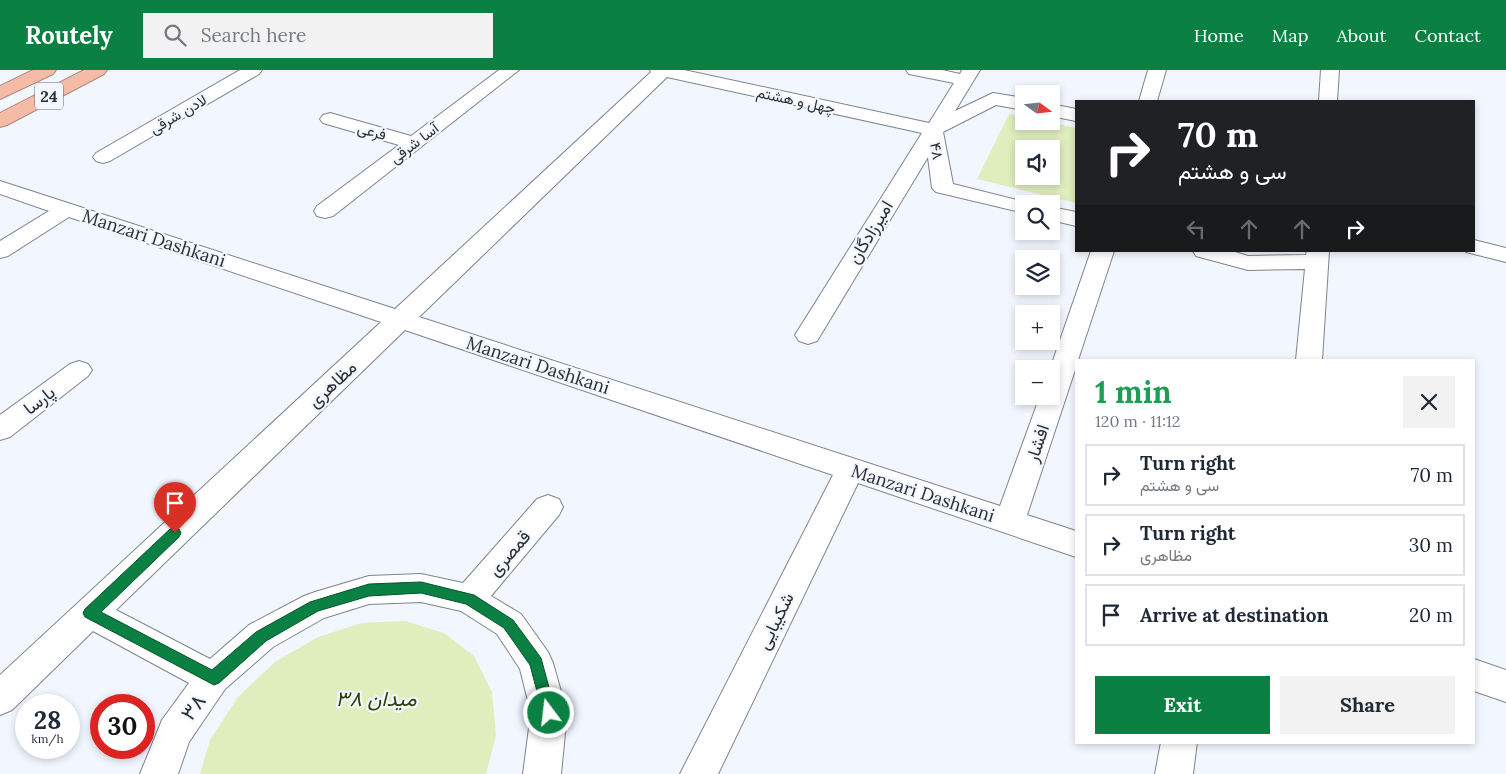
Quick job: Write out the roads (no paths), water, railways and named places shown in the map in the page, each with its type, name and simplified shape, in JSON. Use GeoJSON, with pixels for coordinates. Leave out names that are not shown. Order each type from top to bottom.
{"type":"FeatureCollection","features":[{"type":"Feature","properties":{"kind":"highway","name":"24"},"geometry":{"type":"LineString","coordinates":[[0,93],[47,70]]}},
{"type":"Feature","properties":{"kind":"highway","name":"24"},"geometry":{"type":"LineString","coordinates":[[0,121],[98,70]]}},
{"type":"Feature","properties":{"kind":"street","name":"لادن شرقی"},"geometry":{"type":"LineString","coordinates":[[103,157],[253,70]]}},
{"type":"Feature","properties":{"kind":"street"},"geometry":{"type":"LineString","coordinates":[[483,70],[507,72]]}},
{"type":"Feature","properties":{"kind":"street","name":"چهل و هشتم"},"geometry":{"type":"LineString","coordinates":[[662,70],[933,130]]}},
{"type":"Feature","properties":{"kind":"street","name":"مظاهری"},"geometry":{"type":"LineString","coordinates":[[0,698],[662,70]]}},
{"type":"Feature","properties":{"kind":"street"},"geometry":{"type":"LineString","coordinates":[[915,70],[968,75]]}},
{"type":"Feature","properties":{"kind":"street"},"geometry":{"type":"LineString","coordinates":[[1148,100],[1157,70]]}},
{"type":"Feature","properties":{"kind":"street"},"geometry":{"type":"LineString","coordinates":[[1328,100],[1330,70]]}},
{"type":"Feature","properties":{"kind":"street","name":"آسا شرقی"},"geometry":{"type":"LineString","coordinates":[[325,212],[507,72]]}},
{"type":"Feature","properties":{"kind":"street","name":"امیرزادگان"},"geometry":{"type":"LineString","coordinates":[[808,335],[968,75]]}},
{"type":"Feature","properties":{"kind":"street","name":"۴۸"},"geometry":{"type":"LineString","coordinates":[[1015,102],[994,99],[933,130],[943,188],[1015,205]]}},
{"type":"Feature","properties":{"kind":"street"},"geometry":{"type":"LineString","coordinates":[[1060,112],[1075,115]]}},
{"type":"Feature","properties":{"kind":"street","name":"فرعی"},"geometry":{"type":"LineString","coordinates":[[330,119],[414,143]]}},
{"type":"Feature","properties":{"kind":"street","name":"Manzari Dashkani"},"geometry":{"type":"LineString","coordinates":[[0,187],[1075,544]]}},
{"type":"Feature","properties":{"kind":"street"},"geometry":{"type":"LineString","coordinates":[[0,251],[67,209]]}},
{"type":"Feature","properties":{"kind":"street"},"geometry":{"type":"LineString","coordinates":[[1060,215],[1075,219]]}},
{"type":"Feature","properties":{"kind":"street"},"geometry":{"type":"LineString","coordinates":[[1475,247],[1506,255]]}},
{"type":"Feature","properties":{"kind":"street","name":"افشار"},"geometry":{"type":"LineString","coordinates":[[1010,522],[1103,252]]}},
{"type":"Feature","properties":{"kind":"street"},"geometry":{"type":"LineString","coordinates":[[1208,252],[1248,263],[1318,257],[1309,359]]}},
{"type":"Feature","properties":{"kind":"street","name":"پارسا"},"geometry":{"type":"LineString","coordinates":[[0,430],[79,370]]}},
{"type":"Feature","properties":{"kind":"street","name":"شکیبایی"},"geometry":{"type":"LineString","coordinates":[[699,774],[851,469]]}},
{"type":"Feature","properties":{"kind":"street","name":"قمصری"},"geometry":{"type":"LineString","coordinates":[[469,599],[548,507]]}},
{"type":"Feature","properties":{"kind":"street","name":"۳۸"},"geometry":{"type":"LineString","coordinates":[[159,774],[175,732],[214,678],[261,636],[315,606],[369,590],[421,588],[469,599],[508,624],[536,663],[549,713],[542,774]]}},
{"type":"Feature","properties":{"kind":"street"},"geometry":{"type":"LineString","coordinates":[[90,613],[214,678]]}},
{"type":"Feature","properties":{"kind":"street"},"geometry":{"type":"LineString","coordinates":[[1475,675],[1506,686]]}},
{"type":"Feature","properties":{"kind":"street"},"geometry":{"type":"LineString","coordinates":[[1174,774],[1179,744]]}},
{"type":"Feature","properties":{"kind":"park label","name":"میدان ۳۸"},"geometry":{"type":"Point","coordinates":[376,698]}}]}
